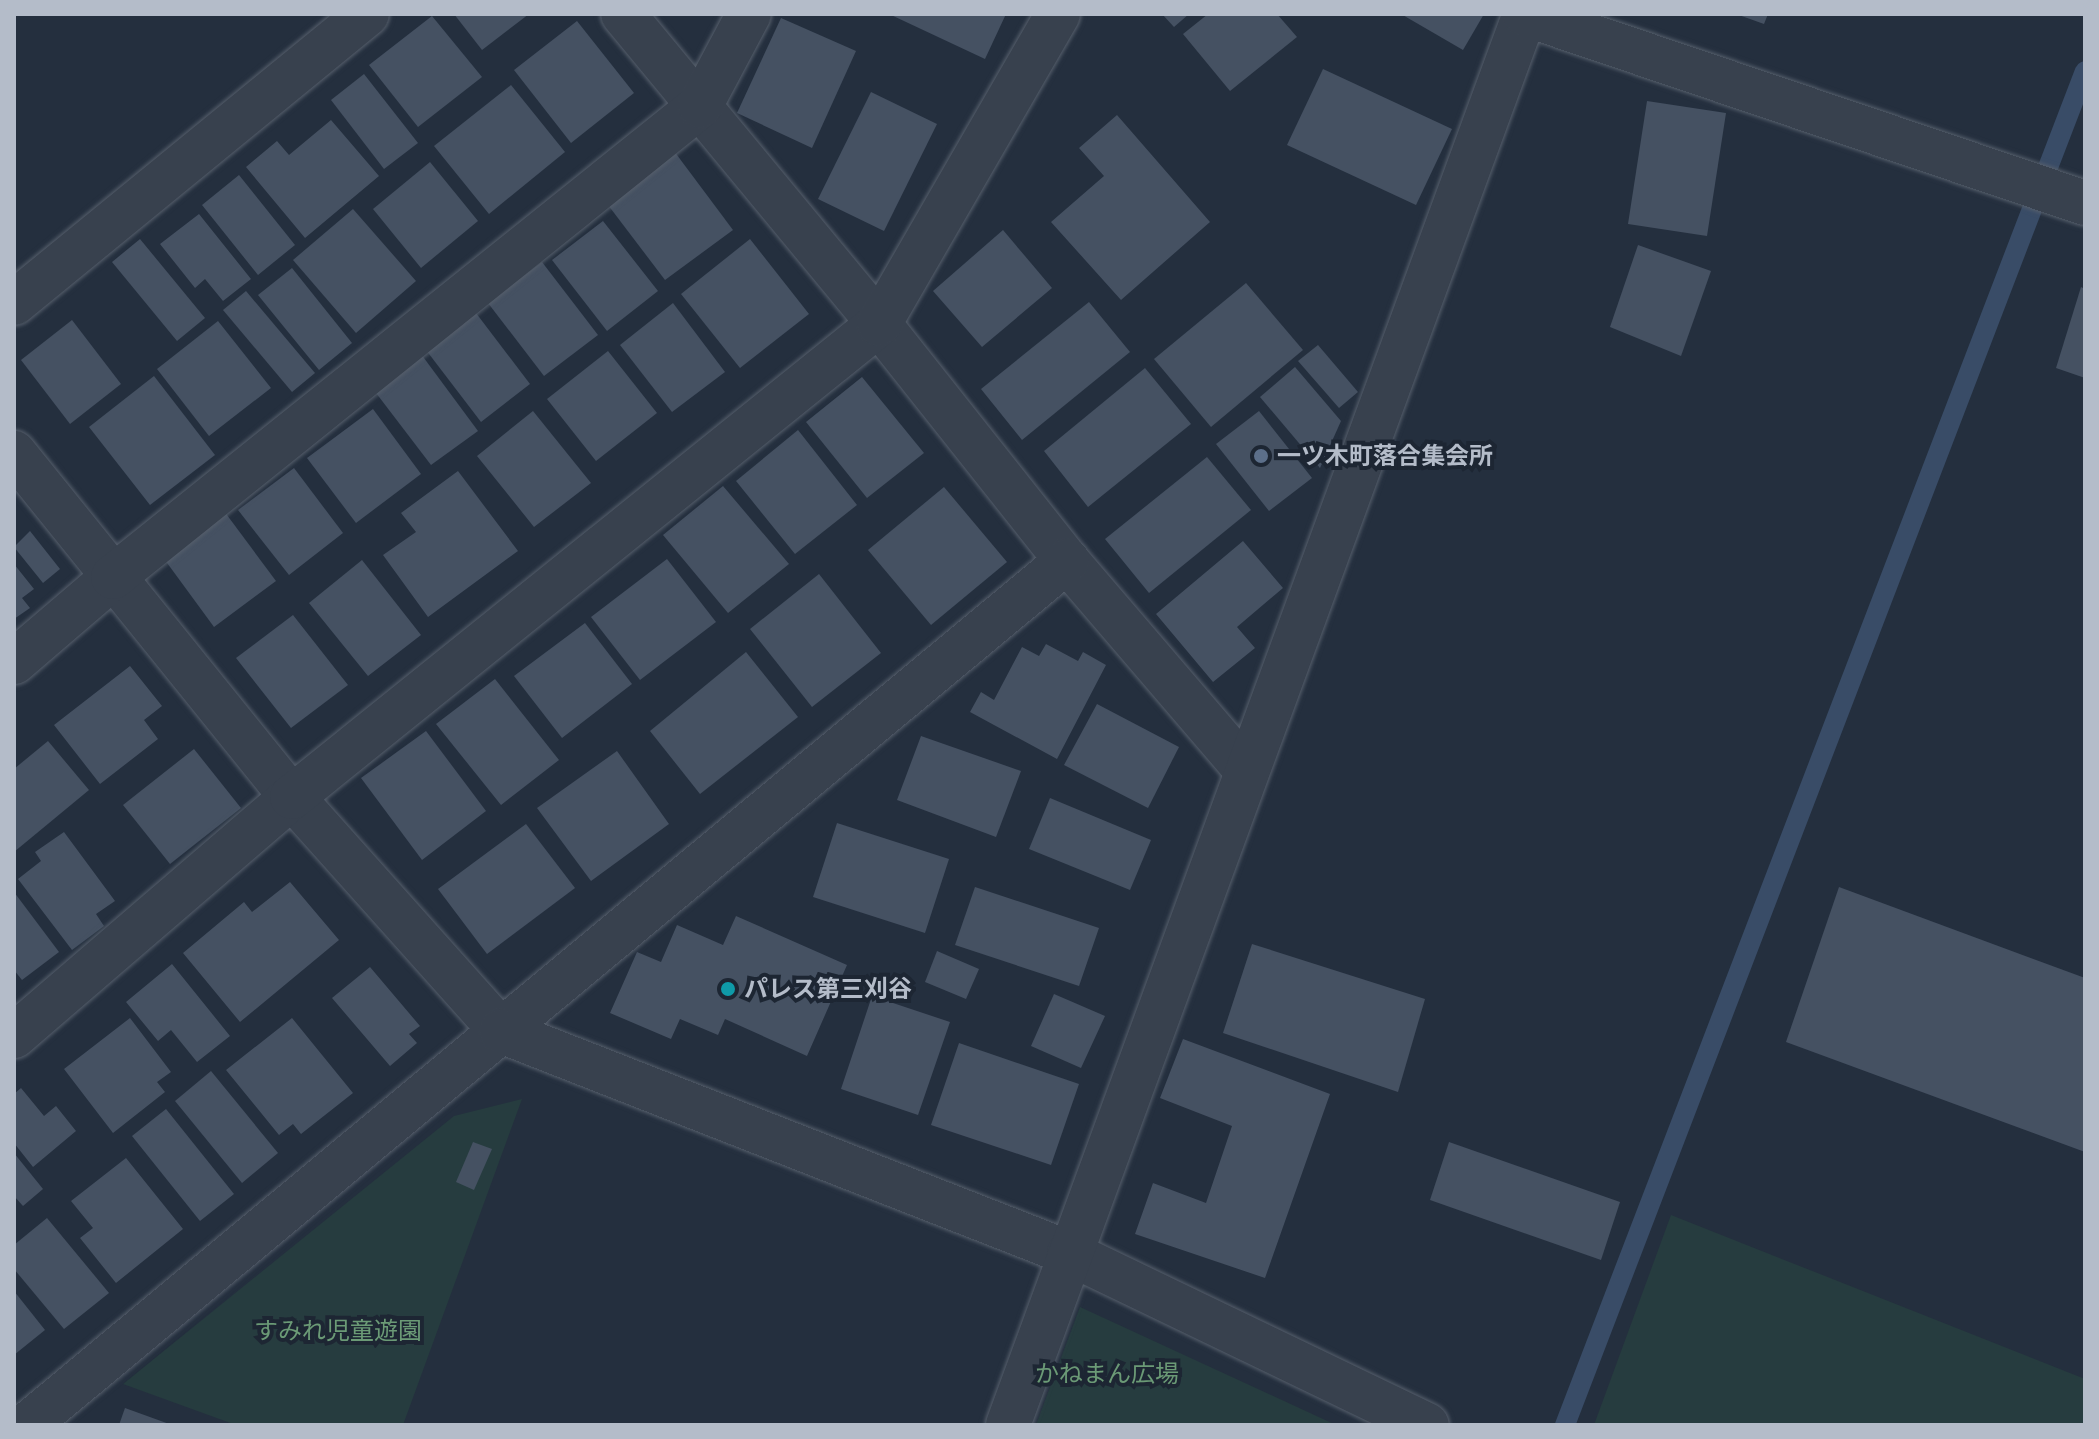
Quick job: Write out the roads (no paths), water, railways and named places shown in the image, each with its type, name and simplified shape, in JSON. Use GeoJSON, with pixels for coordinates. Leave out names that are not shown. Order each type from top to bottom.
{"type":"FeatureCollection","features":[{"type":"Feature","properties":{"kind":"street"},"geometry":{"type":"LineString","coordinates":[[14,303],[367,14]]}},
{"type":"Feature","properties":{"kind":"street"},"geometry":{"type":"LineString","coordinates":[[623,14],[879,324],[1067,561],[1246,770]]}},
{"type":"Feature","properties":{"kind":"street"},"geometry":{"type":"LineString","coordinates":[[14,662],[113,577],[700,106],[749,14]]}},
{"type":"Feature","properties":{"kind":"street"},"geometry":{"type":"LineString","coordinates":[[14,1036],[292,797],[879,324],[1058,14]]}},
{"type":"Feature","properties":{"kind":"street"},"geometry":{"type":"LineString","coordinates":[[1008,1425],[1525,14],[2085,203]]}},
{"type":"Feature","properties":{"kind":"street"},"geometry":{"type":"LineString","coordinates":[[14,453],[292,797],[501,1031],[1069,1253],[1427,1425]]}},
{"type":"Feature","properties":{"kind":"street"},"geometry":{"type":"LineString","coordinates":[[27,1425],[1067,561]]}},
{"type":"Feature","properties":{"kind":"waterway"},"geometry":{"type":"LineString","coordinates":[[1565,1425],[2085,71]]}},
{"type":"Feature","properties":{"kind":"place","name":"一ツ木町落合集会所"},"geometry":{"type":"Point","coordinates":[1261,456]}},
{"type":"Feature","properties":{"kind":"place","name":"パレス第三刈谷"},"geometry":{"type":"Point","coordinates":[728,989]}},
{"type":"Feature","properties":{"kind":"park label","name":"すみれ児童遊園"},"geometry":{"type":"Point","coordinates":[338,1331]}},
{"type":"Feature","properties":{"kind":"park label","name":"かねまん広場"},"geometry":{"type":"Point","coordinates":[1107,1374]}}]}
